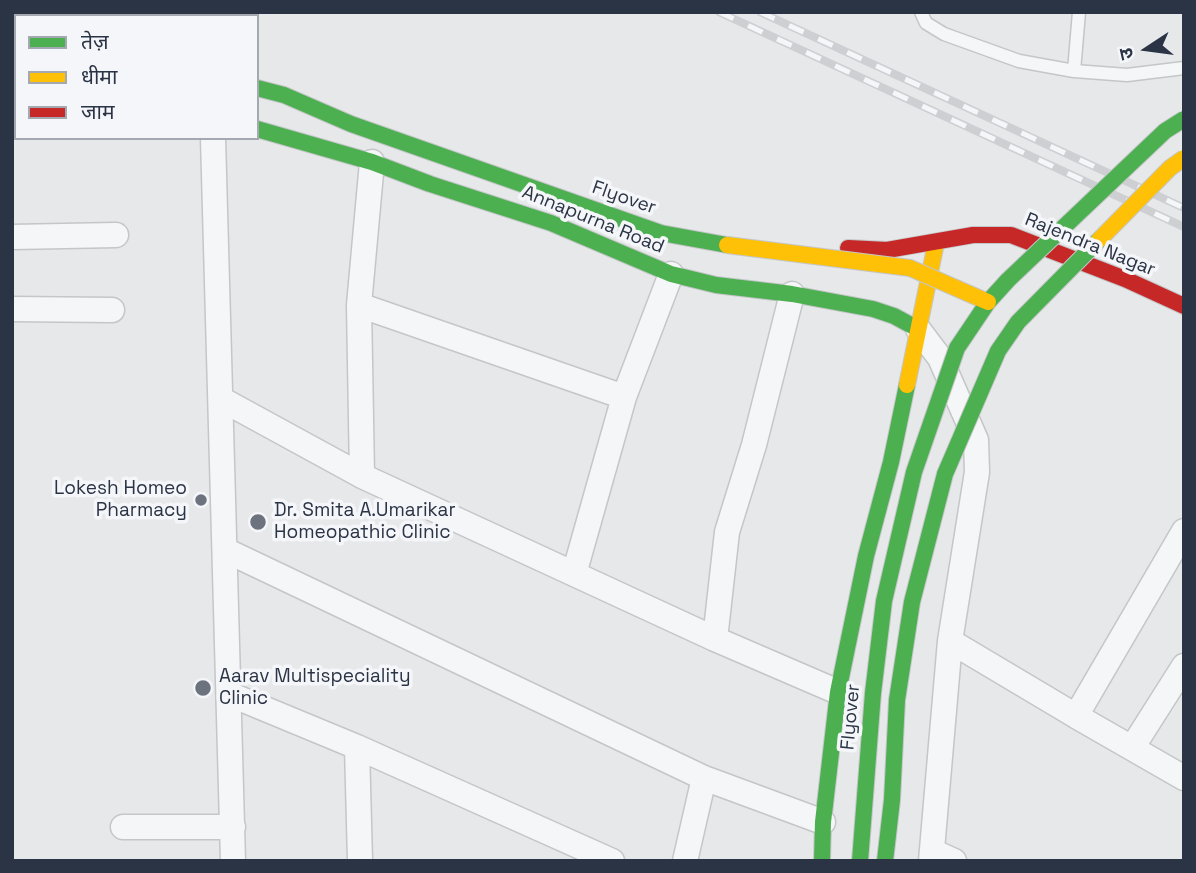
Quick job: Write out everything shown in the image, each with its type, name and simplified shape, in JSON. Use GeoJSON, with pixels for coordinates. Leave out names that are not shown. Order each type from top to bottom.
{"type":"FeatureCollection","features":[{"type":"Feature","properties":{"kind":"main road","name":"Rajendra Nagar"},"geometry":{"type":"LineString","coordinates":[[259,79],[325,98],[685,229],[785,246],[887,250],[973,235],[1011,235],[1125,279],[1184,306]]}},
{"type":"Feature","properties":{"kind":"main road","name":"Flyover"},"geometry":{"type":"LineString","coordinates":[[259,89],[284,95],[351,124],[661,233],[746,249],[910,268],[1003,312]]}},
{"type":"Feature","properties":{"kind":"main road","name":"Flyover"},"geometry":{"type":"LineString","coordinates":[[885,861],[892,800],[897,700],[912,602],[945,474],[998,351],[1008,280],[1165,131],[1184,119]]}},
{"type":"Feature","properties":{"kind":"main road","name":"Annapurna Road"},"geometry":{"type":"LineString","coordinates":[[259,130],[372,162],[430,184],[551,223],[671,274],[716,285],[792,294],[873,309],[894,316],[918,329]]}},
{"type":"Feature","properties":{"kind":"main road","name":"Flyover"},"geometry":{"type":"LineString","coordinates":[[860,861],[873,693],[884,601],[914,472],[957,348],[1184,158]]}},
{"type":"Feature","properties":{"kind":"main road"},"geometry":{"type":"LineString","coordinates":[[822,861],[823,822],[838,692],[866,556],[891,462],[937,243]]}},
{"type":"Feature","properties":{"kind":"street"},"geometry":{"type":"LineString","coordinates":[[214,140],[233,861]]}},
{"type":"Feature","properties":{"kind":"street"},"geometry":{"type":"LineString","coordinates":[[362,476],[359,305],[372,162]]}},
{"type":"Feature","properties":{"kind":"street"},"geometry":{"type":"LineString","coordinates":[[12,237],[116,235]]}},
{"type":"Feature","properties":{"kind":"street"},"geometry":{"type":"LineString","coordinates":[[574,574],[624,397],[671,274]]}},
{"type":"Feature","properties":{"kind":"street"},"geometry":{"type":"LineString","coordinates":[[715,639],[727,532],[754,445],[792,294]]}},
{"type":"Feature","properties":{"kind":"street"},"geometry":{"type":"LineString","coordinates":[[359,305],[624,397]]}},
{"type":"Feature","properties":{"kind":"street"},"geometry":{"type":"LineString","coordinates":[[12,309],[112,310]]}},
{"type":"Feature","properties":{"kind":"street"},"geometry":{"type":"LineString","coordinates":[[918,329],[940,358],[976,440],[977,472],[950,641],[931,856],[954,861]]}},
{"type":"Feature","properties":{"kind":"street"},"geometry":{"type":"LineString","coordinates":[[220,399],[362,476],[715,639],[838,692]]}},
{"type":"Feature","properties":{"kind":"street"},"geometry":{"type":"LineString","coordinates":[[1076,716],[1184,531]]}},
{"type":"Feature","properties":{"kind":"street"},"geometry":{"type":"LineString","coordinates":[[225,550],[704,778],[823,822]]}},
{"type":"Feature","properties":{"kind":"street"},"geometry":{"type":"LineString","coordinates":[[950,641],[1184,778]]}},
{"type":"Feature","properties":{"kind":"street"},"geometry":{"type":"LineString","coordinates":[[1132,748],[1184,666]]}},
{"type":"Feature","properties":{"kind":"street"},"geometry":{"type":"LineString","coordinates":[[229,694],[357,747],[612,861]]}},
{"type":"Feature","properties":{"kind":"street"},"geometry":{"type":"LineString","coordinates":[[357,747],[360,861]]}},
{"type":"Feature","properties":{"kind":"street"},"geometry":{"type":"LineString","coordinates":[[685,861],[704,778]]}},
{"type":"Feature","properties":{"kind":"street"},"geometry":{"type":"LineString","coordinates":[[123,827],[233,827]]}},
{"type":"Feature","properties":{"kind":"lane"},"geometry":{"type":"LineString","coordinates":[[921,12],[926,23],[944,34],[1019,61],[1074,71],[1127,75],[1184,68]]}},
{"type":"Feature","properties":{"kind":"lane"},"geometry":{"type":"LineString","coordinates":[[1074,71],[1079,12]]}},
{"type":"Feature","properties":{"kind":"railway"},"geometry":{"type":"LineString","coordinates":[[719,12],[1184,227]]}},
{"type":"Feature","properties":{"kind":"railway"},"geometry":{"type":"LineString","coordinates":[[760,12],[1184,208]]}},
{"type":"Feature","properties":{"kind":"traffic: fast"},"geometry":{"type":"LineString","coordinates":[[259,89],[284,95],[351,124],[661,233],[727,245]]}},
{"type":"Feature","properties":{"kind":"traffic: fast"},"geometry":{"type":"LineString","coordinates":[[860,861],[873,693],[884,601],[914,472],[957,348],[988,302],[1008,280],[1165,131],[1184,119]]}},
{"type":"Feature","properties":{"kind":"traffic: fast"},"geometry":{"type":"LineString","coordinates":[[259,130],[372,162],[430,184],[551,223],[671,274],[716,285],[792,294],[873,309],[894,316],[918,329]]}},
{"type":"Feature","properties":{"kind":"traffic: fast"},"geometry":{"type":"LineString","coordinates":[[885,861],[892,800],[897,700],[912,602],[945,474],[998,351],[1018,322],[1099,240]]}},
{"type":"Feature","properties":{"kind":"traffic: fast"},"geometry":{"type":"LineString","coordinates":[[822,861],[823,822],[838,692],[866,556],[891,462],[907,385]]}},
{"type":"Feature","properties":{"kind":"traffic: slow"},"geometry":{"type":"LineString","coordinates":[[1099,240],[1170,168],[1184,158]]}},
{"type":"Feature","properties":{"kind":"traffic: slow"},"geometry":{"type":"LineString","coordinates":[[727,245],[910,268],[988,302]]}},
{"type":"Feature","properties":{"kind":"traffic: slow"},"geometry":{"type":"LineString","coordinates":[[907,385],[935,248]]}},
{"type":"Feature","properties":{"kind":"traffic: jam"},"geometry":{"type":"LineString","coordinates":[[848,248],[887,250],[973,235],[1011,235],[1125,279],[1184,306]]}},
{"type":"Feature","properties":{"kind":"place","name":"Lokesh Homeo Pharmacy"},"geometry":{"type":"Point","coordinates":[201,500]}},
{"type":"Feature","properties":{"kind":"place","name":"Dr. Smita A.Umarikar Homeopathic Clinic"},"geometry":{"type":"Point","coordinates":[258,522]}},
{"type":"Feature","properties":{"kind":"place","name":"Aarav Multispeciality Clinic"},"geometry":{"type":"Point","coordinates":[203,688]}}]}
